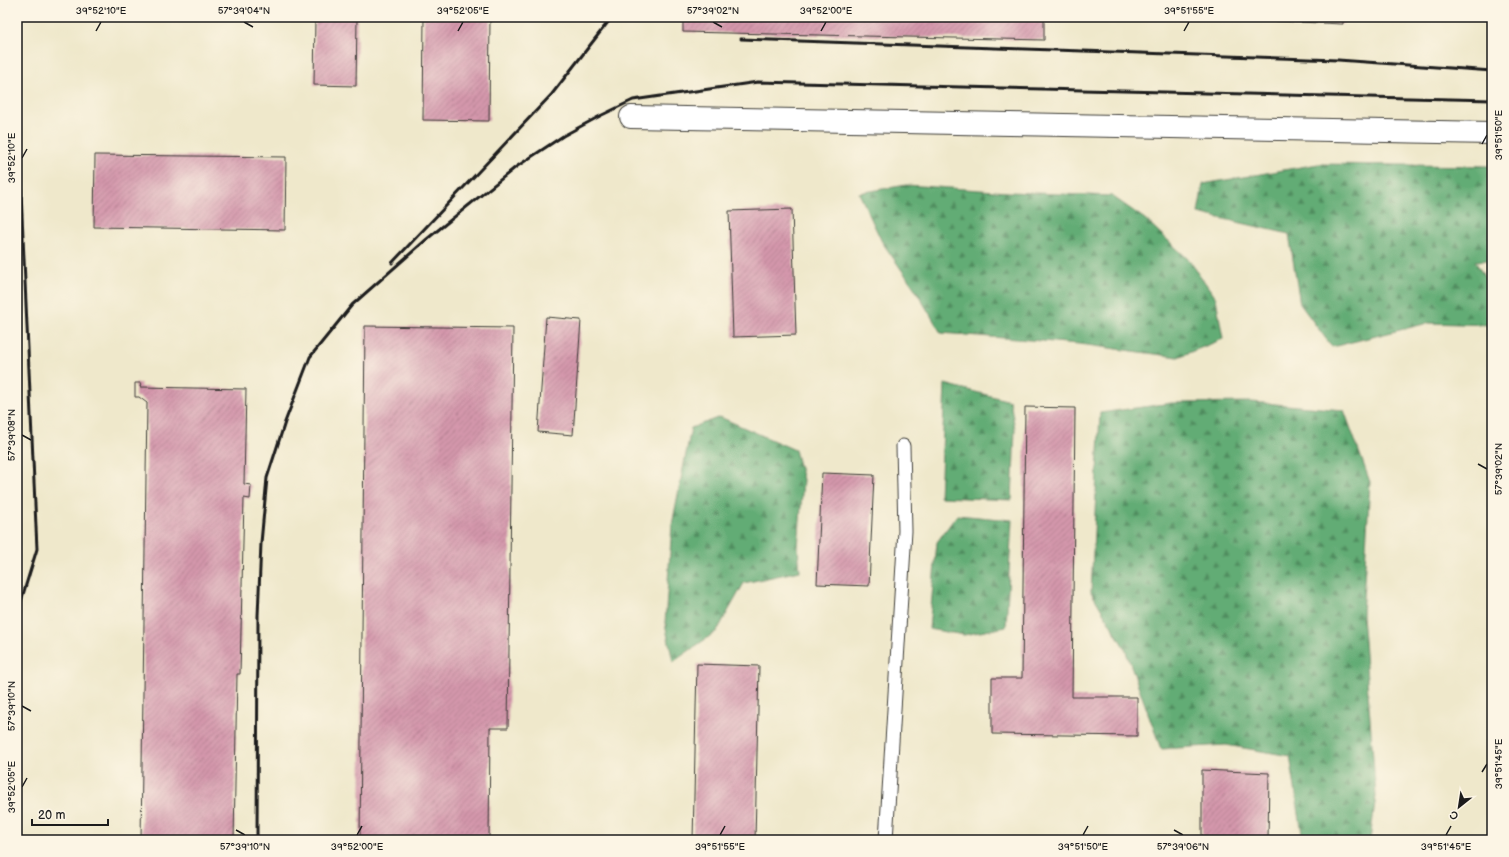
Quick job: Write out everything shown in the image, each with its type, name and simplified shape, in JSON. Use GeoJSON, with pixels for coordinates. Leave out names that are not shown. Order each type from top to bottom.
{"type":"FeatureCollection","features":[{"type":"Feature","properties":{"kind":"street"},"geometry":{"type":"LineString","coordinates":[[631,117],[1492,133]]}},
{"type":"Feature","properties":{"kind":"lane"},"geometry":{"type":"LineString","coordinates":[[886,840],[905,531],[903,446]]}},
{"type":"Feature","properties":{"kind":"green space"},"geometry":{"type":"Polygon","coordinates":[[[1318,164],[1492,166],[1492,260],[1475,261],[1492,290],[1492,325],[1428,323],[1332,347],[1300,304],[1289,234],[1198,213],[1203,184],[1318,164]]]}},
{"type":"Feature","properties":{"kind":"green space"},"geometry":{"type":"Polygon","coordinates":[[[906,185],[1009,192],[1112,196],[1145,219],[1189,260],[1216,298],[1223,339],[1178,357],[1079,344],[941,333],[915,289],[882,242],[859,193],[906,185]]]}},
{"type":"Feature","properties":{"kind":"green space"},"geometry":{"type":"Polygon","coordinates":[[[945,384],[1010,401],[1015,429],[1012,500],[940,497],[945,384]]]}},
{"type":"Feature","properties":{"kind":"green space"},"geometry":{"type":"Polygon","coordinates":[[[1252,402],[1344,410],[1370,482],[1362,615],[1376,796],[1370,840],[1303,840],[1290,756],[1226,745],[1161,749],[1125,649],[1091,592],[1100,413],[1171,403],[1252,402]]]}},
{"type":"Feature","properties":{"kind":"green space"},"geometry":{"type":"Polygon","coordinates":[[[720,417],[795,450],[803,480],[798,548],[800,571],[744,583],[717,631],[673,662],[665,623],[672,525],[691,428],[720,417]]]}},
{"type":"Feature","properties":{"kind":"green space"},"geometry":{"type":"Polygon","coordinates":[[[957,515],[1012,520],[1006,627],[964,635],[929,629],[937,542],[957,515]]]}},
{"type":"Feature","properties":{"kind":"building"},"geometry":{"type":"Polygon","coordinates":[[[315,17],[357,17],[356,86],[314,85],[315,17]]]}},
{"type":"Feature","properties":{"kind":"building"},"geometry":{"type":"Polygon","coordinates":[[[424,17],[490,17],[489,121],[423,120],[424,17]]]}},
{"type":"Feature","properties":{"kind":"building"},"geometry":{"type":"Polygon","coordinates":[[[683,17],[1044,17],[1044,40],[683,32],[683,17]]]}},
{"type":"Feature","properties":{"kind":"building"},"geometry":{"type":"Polygon","coordinates":[[[1343,17],[1343,24],[1209,18],[1343,17]]]}},
{"type":"Feature","properties":{"kind":"building"},"geometry":{"type":"Polygon","coordinates":[[[95,155],[286,157],[285,230],[94,227],[95,155]]]}},
{"type":"Feature","properties":{"kind":"building"},"geometry":{"type":"Polygon","coordinates":[[[792,209],[796,335],[733,337],[729,211],[792,209]]]}},
{"type":"Feature","properties":{"kind":"building"},"geometry":{"type":"Polygon","coordinates":[[[546,317],[581,320],[573,435],[538,432],[546,317]]]}},
{"type":"Feature","properties":{"kind":"building"},"geometry":{"type":"Polygon","coordinates":[[[365,326],[513,328],[508,728],[490,728],[489,840],[360,840],[365,326]]]}},
{"type":"Feature","properties":{"kind":"building"},"geometry":{"type":"Polygon","coordinates":[[[135,383],[141,383],[140,387],[246,389],[244,484],[251,485],[250,499],[244,498],[240,674],[237,674],[234,840],[141,840],[147,403],[139,397],[135,397],[135,383]]]}},
{"type":"Feature","properties":{"kind":"building"},"geometry":{"type":"Polygon","coordinates":[[[1025,407],[1075,408],[1072,697],[1137,697],[1137,736],[992,734],[992,678],[1022,678],[1025,407]]]}},
{"type":"Feature","properties":{"kind":"building"},"geometry":{"type":"Polygon","coordinates":[[[822,473],[874,475],[869,586],[817,584],[822,473]]]}},
{"type":"Feature","properties":{"kind":"building"},"geometry":{"type":"Polygon","coordinates":[[[697,664],[759,666],[755,840],[693,840],[697,664]]]}},
{"type":"Feature","properties":{"kind":"building"},"geometry":{"type":"Polygon","coordinates":[[[1202,770],[1269,773],[1268,840],[1202,840],[1202,770]]]}},
{"type":"Feature","properties":{"kind":"railway"},"geometry":{"type":"LineString","coordinates":[[392,263],[552,94],[612,17]]}},
{"type":"Feature","properties":{"kind":"railway"},"geometry":{"type":"LineString","coordinates":[[741,39],[1338,60],[1492,71]]}},
{"type":"Feature","properties":{"kind":"railway"},"geometry":{"type":"LineString","coordinates":[[257,840],[258,616],[261,543],[267,478],[285,422],[310,357],[352,305],[427,239],[516,167],[563,136],[633,100],[758,82],[1492,100]]}},
{"type":"Feature","properties":{"kind":"railway"},"geometry":{"type":"LineString","coordinates":[[17,103],[37,549],[17,614]]}}]}
